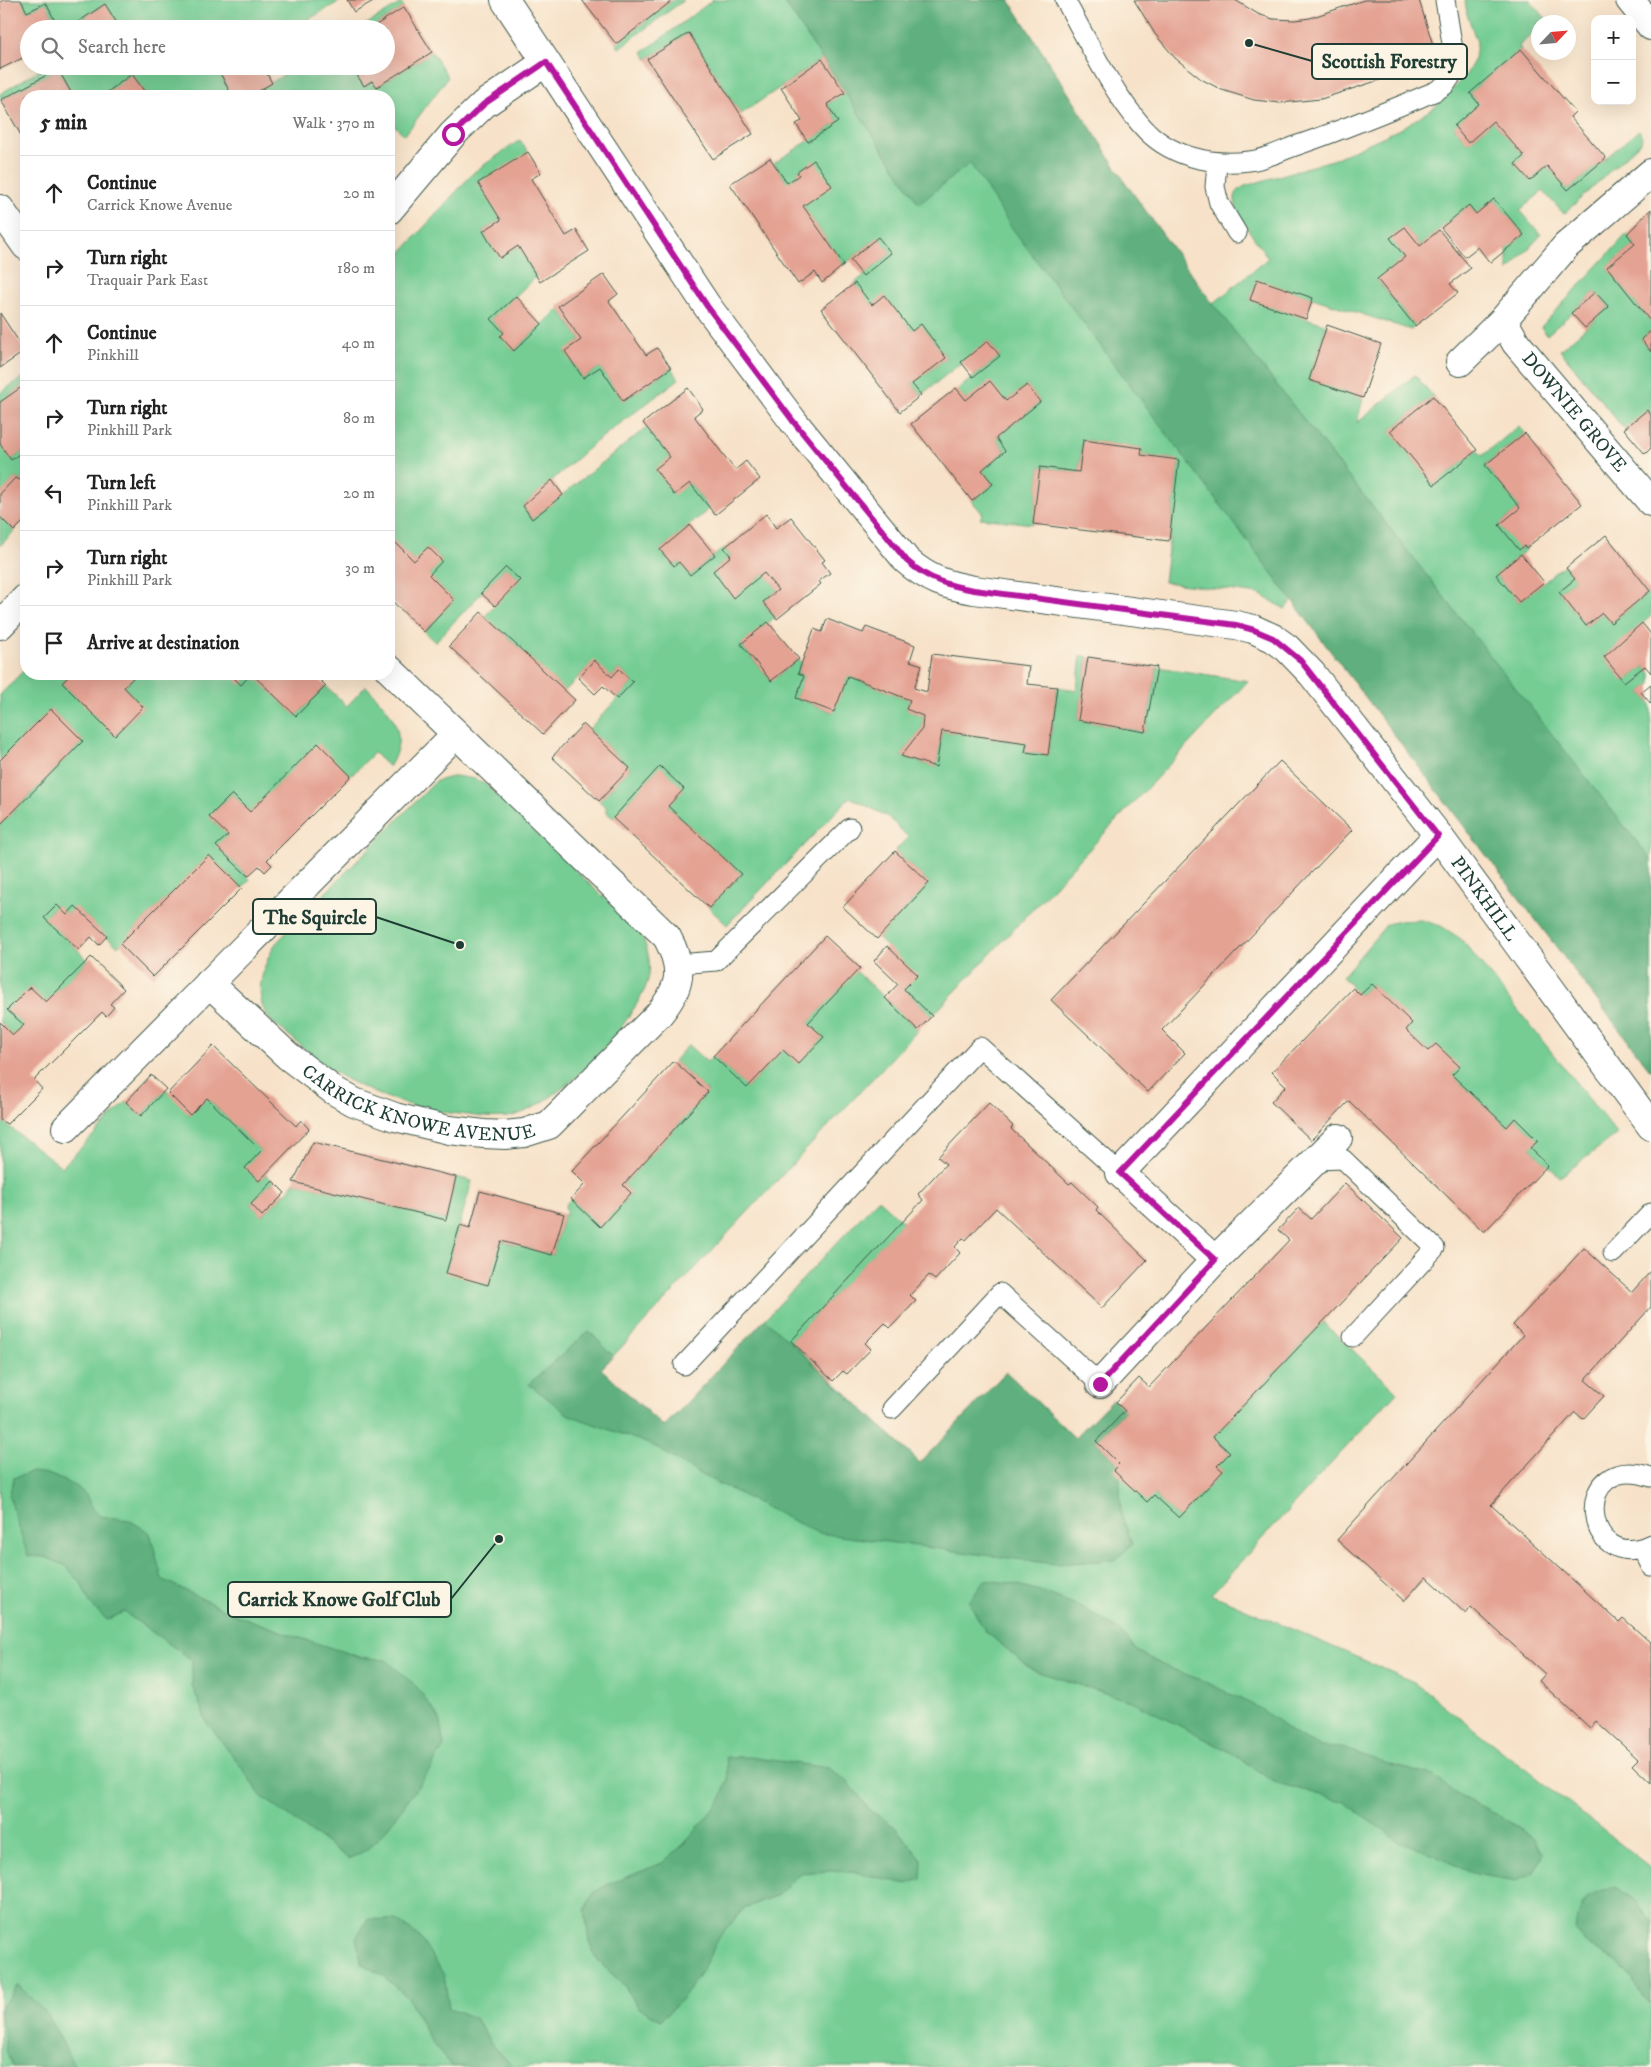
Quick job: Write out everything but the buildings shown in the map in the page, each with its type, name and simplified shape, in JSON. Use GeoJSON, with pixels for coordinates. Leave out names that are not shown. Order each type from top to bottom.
{"type":"FeatureCollection","features":[{"type":"Feature","properties":{"kind":"street","name":"PINKHILL"},"geometry":{"type":"LineString","coordinates":[[505,0],[707,306],[793,421],[907,561],[920,572],[946,585],[1236,625],[1273,638],[1287,648],[1312,674],[1438,836],[1651,1126]]}},
{"type":"Feature","properties":{"kind":"street"},"geometry":{"type":"LineString","coordinates":[[1630,0],[1651,26]]}},
{"type":"Feature","properties":{"kind":"street"},"geometry":{"type":"LineString","coordinates":[[395,203],[453,134],[484,104],[546,62]]}},
{"type":"Feature","properties":{"kind":"street"},"geometry":{"type":"LineString","coordinates":[[1460,362],[1503,320],[1566,246],[1651,173]]}},
{"type":"Feature","properties":{"kind":"street"},"geometry":{"type":"LineString","coordinates":[[0,209],[20,237]]}},
{"type":"Feature","properties":{"kind":"street","name":"DOWNIE GROVE"},"geometry":{"type":"LineString","coordinates":[[1503,320],[1516,343],[1651,502]]}},
{"type":"Feature","properties":{"kind":"street"},"geometry":{"type":"LineString","coordinates":[[0,625],[20,604]]}},
{"type":"Feature","properties":{"kind":"street","name":"CARRICK KNOWE AVENUE"},"geometry":{"type":"LineString","coordinates":[[209,983],[288,1056],[316,1078],[354,1102],[395,1117],[449,1130],[504,1135],[524,1133],[549,1125],[672,998],[678,982],[678,964],[675,952],[667,937],[395,675]]}},
{"type":"Feature","properties":{"kind":"street"},"geometry":{"type":"LineString","coordinates":[[66,1128],[456,734]]}},
{"type":"Feature","properties":{"kind":"street"},"geometry":{"type":"LineString","coordinates":[[1215,1260],[1120,1173],[1438,836]]}},
{"type":"Feature","properties":{"kind":"street"},"geometry":{"type":"LineString","coordinates":[[1100,1384],[1215,1260],[1338,1138]]}},
{"type":"Feature","properties":{"kind":"lane"},"geometry":{"type":"LineString","coordinates":[[1065,0],[1128,108],[1143,127],[1162,143],[1181,154],[1217,163],[1250,161],[1328,135],[1436,91],[1450,78],[1455,62],[1445,0]]}},
{"type":"Feature","properties":{"kind":"lane"},"geometry":{"type":"LineString","coordinates":[[1217,163],[1215,187],[1219,202],[1237,233]]}},
{"type":"Feature","properties":{"kind":"lane"},"geometry":{"type":"LineString","coordinates":[[678,964],[716,961],[850,828]]}},
{"type":"Feature","properties":{"kind":"lane"},"geometry":{"type":"LineString","coordinates":[[684,1365],[980,1047],[1120,1173]]}},
{"type":"Feature","properties":{"kind":"lane"},"geometry":{"type":"LineString","coordinates":[[1316,1160],[1343,1158],[1435,1248],[1353,1337]]}},
{"type":"Feature","properties":{"kind":"lane"},"geometry":{"type":"LineString","coordinates":[[1613,1253],[1651,1213]]}},
{"type":"Feature","properties":{"kind":"lane"},"geometry":{"type":"LineString","coordinates":[[892,1409],[1000,1293],[1100,1384]]}},
{"type":"Feature","properties":{"kind":"lane"},"geometry":{"type":"LineString","coordinates":[[1651,1477],[1637,1472],[1622,1473],[1608,1480],[1598,1491],[1593,1505],[1594,1520],[1601,1534],[1612,1544],[1626,1549],[1646,1546],[1651,1566]]}},
{"type":"Feature","properties":{"kind":"green space"},"geometry":{"type":"Polygon","coordinates":[[[21,0],[342,0],[308,20],[115,20],[105,4],[80,20],[54,20],[46,3],[27,12],[21,0]]]}},
{"type":"Feature","properties":{"kind":"green space"},"geometry":{"type":"Polygon","coordinates":[[[673,0],[684,0],[619,48],[616,44],[673,0]]]}},
{"type":"Feature","properties":{"kind":"green space"},"geometry":{"type":"Polygon","coordinates":[[[713,0],[1009,0],[1127,185],[1213,304],[1268,258],[1238,212],[1235,198],[1238,190],[1245,186],[1332,160],[1402,128],[1435,107],[1466,75],[1475,59],[1477,42],[1467,14],[1465,0],[1530,0],[1543,15],[1531,15],[1531,35],[1519,46],[1521,49],[1470,93],[1479,104],[1454,127],[1468,143],[1493,121],[1524,156],[1515,164],[1530,181],[1547,166],[1568,190],[1639,130],[1642,137],[1641,142],[1564,214],[1543,191],[1520,210],[1541,235],[1508,271],[1507,248],[1524,235],[1494,199],[1476,214],[1469,205],[1420,246],[1405,227],[1391,238],[1405,257],[1377,280],[1415,326],[1411,330],[1257,280],[1250,300],[1327,325],[1309,380],[1363,398],[1357,423],[1415,375],[1433,396],[1390,431],[1434,485],[1477,450],[1482,456],[1519,426],[1525,433],[1485,465],[1520,508],[1499,525],[1519,549],[1524,546],[1527,549],[1496,575],[1519,602],[1564,565],[1575,579],[1559,592],[1586,626],[1602,613],[1611,623],[1651,591],[1651,616],[1604,657],[1624,682],[1645,666],[1651,673],[1651,684],[1641,692],[1651,704],[1651,1071],[1292,600],[1285,609],[1259,594],[1164,582],[1179,460],[1141,455],[1141,448],[1083,440],[1079,472],[1040,467],[1033,524],[980,518],[983,514],[972,501],[993,484],[982,470],[1005,451],[996,438],[1040,402],[1027,385],[1006,401],[966,400],[957,390],[1000,356],[988,341],[921,395],[912,384],[946,358],[921,325],[912,331],[884,296],[872,305],[855,283],[891,253],[878,237],[844,265],[803,206],[814,161],[797,172],[799,175],[787,183],[774,163],[838,122],[827,104],[845,92],[822,59],[741,114],[689,33],[647,59],[643,52],[713,0]]]}},
{"type":"Feature","properties":{"kind":"green space"},"geometry":{"type":"Polygon","coordinates":[[[783,0],[1009,0],[1127,185],[1213,304],[1651,860],[1651,1071],[1334,656],[1012,228],[970,163],[919,204],[783,0]]]}},
{"type":"Feature","properties":{"kind":"green space"},"geometry":{"type":"Polygon","coordinates":[[[401,3],[404,7],[384,20],[374,20],[401,3]]]}},
{"type":"Feature","properties":{"kind":"green space"},"geometry":{"type":"Polygon","coordinates":[[[432,52],[448,77],[405,135],[395,126],[395,90],[260,90],[284,75],[357,75],[364,86],[372,81],[377,87],[432,52]]]}},
{"type":"Feature","properties":{"kind":"green space"},"geometry":{"type":"Polygon","coordinates":[[[31,75],[47,75],[1,100],[0,94],[31,75]]]}},
{"type":"Feature","properties":{"kind":"green space"},"geometry":{"type":"Polygon","coordinates":[[[61,75],[131,75],[110,90],[70,90],[61,75]]]}},
{"type":"Feature","properties":{"kind":"green space"},"geometry":{"type":"Polygon","coordinates":[[[133,75],[221,75],[229,90],[143,90],[133,75]]]}},
{"type":"Feature","properties":{"kind":"green space"},"geometry":{"type":"Polygon","coordinates":[[[520,140],[528,152],[501,220],[483,231],[500,258],[518,246],[536,277],[491,319],[504,333],[501,336],[514,351],[559,309],[581,340],[565,352],[583,378],[600,367],[623,401],[671,368],[679,379],[593,444],[523,506],[532,519],[647,427],[670,457],[655,470],[674,494],[690,483],[709,509],[660,550],[674,566],[679,562],[690,575],[724,548],[731,556],[713,571],[733,597],[764,573],[778,590],[763,602],[775,617],[741,645],[771,681],[799,659],[801,663],[798,673],[804,676],[796,698],[833,712],[848,676],[910,700],[906,709],[923,716],[922,729],[901,756],[936,767],[942,731],[1027,743],[1025,752],[1048,755],[1057,687],[1077,690],[1081,655],[1088,657],[1078,720],[1145,732],[1157,667],[1248,681],[932,1016],[904,989],[917,975],[878,938],[929,883],[895,851],[908,837],[888,817],[850,797],[727,925],[709,908],[741,874],[668,806],[684,789],[660,767],[613,818],[605,811],[607,808],[599,801],[630,768],[589,729],[633,682],[619,669],[612,677],[594,661],[565,691],[485,616],[520,580],[506,567],[435,642],[424,632],[454,600],[429,575],[442,560],[428,547],[414,561],[395,542],[395,259],[474,172],[520,140]]]}},
{"type":"Feature","properties":{"kind":"green space"},"geometry":{"type":"Polygon","coordinates":[[[1627,234],[1635,244],[1607,267],[1651,322],[1651,331],[1641,340],[1651,352],[1651,415],[1624,429],[1560,350],[1609,307],[1595,292],[1547,335],[1541,327],[1627,234]]]}},
{"type":"Feature","properties":{"kind":"green space"},"geometry":{"type":"Polygon","coordinates":[[[20,379],[20,388],[0,402],[0,393],[20,379]]]}},
{"type":"Feature","properties":{"kind":"green space"},"geometry":{"type":"Polygon","coordinates":[[[0,444],[11,460],[20,453],[20,480],[15,478],[1,494],[0,444]]]}},
{"type":"Feature","properties":{"kind":"green space"},"geometry":{"type":"Polygon","coordinates":[[[0,517],[14,531],[0,546],[0,517]]]}},
{"type":"Feature","properties":{"kind":"green space"},"geometry":{"type":"Polygon","coordinates":[[[20,674],[20,680],[65,680],[62,683],[115,736],[143,707],[124,687],[131,680],[237,680],[241,684],[245,680],[258,680],[296,716],[326,686],[347,706],[366,686],[390,713],[398,733],[398,743],[389,767],[374,753],[351,776],[318,744],[250,812],[232,794],[209,817],[228,835],[217,846],[250,879],[242,888],[209,855],[118,947],[76,907],[67,915],[56,905],[45,918],[88,960],[46,1002],[30,987],[8,1009],[24,1025],[13,1035],[0,1022],[0,825],[83,741],[51,709],[0,761],[0,695],[20,674]]]}},
{"type":"Feature","properties":{"kind":"green space"},"geometry":{"type":"Polygon","coordinates":[[[456,776],[475,779],[486,785],[640,932],[649,959],[648,981],[644,991],[614,1038],[589,1065],[559,1091],[527,1111],[508,1117],[485,1117],[430,1110],[392,1099],[356,1084],[323,1064],[273,1023],[263,1008],[261,999],[261,979],[267,960],[276,943],[436,781],[456,776]]]}},
{"type":"Feature","properties":{"kind":"green space"},"geometry":{"type":"Polygon","coordinates":[[[1421,920],[1441,926],[1461,939],[1617,1134],[1560,1177],[1530,1148],[1538,1140],[1515,1118],[1507,1127],[1452,1075],[1459,1067],[1436,1044],[1428,1051],[1406,1030],[1411,1023],[1372,984],[1360,995],[1342,977],[1387,924],[1399,921],[1421,920]]]}},
{"type":"Feature","properties":{"kind":"green space"},"geometry":{"type":"Polygon","coordinates":[[[856,971],[918,1030],[601,1369],[664,1427],[878,1199],[903,1222],[791,1341],[920,1463],[1006,1372],[1075,1438],[1113,1399],[1116,1402],[1096,1442],[1179,1518],[1223,1471],[1217,1466],[1230,1453],[1213,1437],[1323,1322],[1397,1392],[1211,1594],[1414,1682],[1651,1868],[1651,2067],[0,2067],[0,1120],[62,1167],[126,1102],[141,1116],[166,1089],[190,1115],[207,1098],[261,1151],[246,1168],[259,1181],[266,1174],[273,1181],[251,1204],[262,1216],[285,1193],[287,1194],[293,1182],[446,1220],[456,1177],[472,1181],[446,1273],[501,1241],[552,1255],[564,1214],[567,1215],[565,1205],[571,1199],[600,1227],[631,1194],[623,1185],[708,1092],[674,1061],[688,1045],[707,1062],[713,1056],[747,1088],[783,1050],[798,1064],[823,1038],[808,1023],[856,971]]]}},
{"type":"Feature","properties":{"kind":"green space"},"geometry":{"type":"Polygon","coordinates":[[[765,1319],[920,1463],[1006,1372],[1075,1438],[1113,1399],[1125,1411],[1096,1441],[1119,1464],[1121,1513],[1132,1544],[1115,1560],[1054,1564],[818,1533],[698,1473],[652,1445],[569,1415],[529,1384],[589,1331],[613,1356],[601,1369],[664,1427],[765,1319]]]}},
{"type":"Feature","properties":{"kind":"green space"},"geometry":{"type":"Polygon","coordinates":[[[32,1472],[48,1474],[76,1486],[86,1495],[92,1508],[100,1516],[129,1520],[150,1533],[162,1579],[231,1613],[294,1636],[360,1657],[386,1660],[416,1686],[439,1718],[444,1746],[430,1770],[385,1831],[368,1849],[349,1859],[261,1796],[237,1761],[207,1723],[192,1685],[192,1660],[124,1612],[107,1620],[91,1605],[81,1583],[66,1566],[45,1557],[28,1556],[9,1496],[14,1478],[32,1472]]]}},
{"type":"Feature","properties":{"kind":"green space"},"geometry":{"type":"Polygon","coordinates":[[[985,1580],[1010,1583],[1040,1591],[1084,1608],[1120,1631],[1136,1650],[1162,1665],[1206,1682],[1261,1709],[1294,1734],[1320,1747],[1342,1748],[1391,1765],[1433,1776],[1463,1798],[1496,1813],[1533,1838],[1543,1854],[1534,1872],[1517,1881],[1476,1874],[1395,1839],[1345,1802],[1274,1782],[1230,1752],[1134,1702],[1032,1670],[985,1631],[969,1602],[985,1580]]]}},
{"type":"Feature","properties":{"kind":"green space"},"geometry":{"type":"Polygon","coordinates":[[[726,1757],[749,1757],[829,1768],[848,1782],[870,1810],[895,1827],[922,1860],[921,1879],[907,1884],[854,1872],[800,1873],[778,1895],[744,1908],[719,1938],[702,1970],[683,1998],[661,2020],[638,2007],[624,1985],[597,1960],[589,1941],[585,1910],[593,1893],[607,1885],[662,1863],[683,1845],[720,1801],[728,1779],[726,1757]]]}},
{"type":"Feature","properties":{"kind":"green space"},"geometry":{"type":"Polygon","coordinates":[[[1615,1886],[1633,1898],[1651,1923],[1651,2003],[1616,1961],[1588,1945],[1575,1930],[1579,1911],[1586,1900],[1590,1896],[1615,1886]]]}},
{"type":"Feature","properties":{"kind":"green space"},"geometry":{"type":"Polygon","coordinates":[[[368,1919],[396,1920],[419,1936],[444,1975],[449,2008],[475,2018],[491,2043],[513,2067],[452,2067],[432,2043],[408,1998],[384,1976],[362,1964],[356,1938],[368,1919]]]}},
{"type":"Feature","properties":{"kind":"green space"},"geometry":{"type":"Polygon","coordinates":[[[18,1985],[48,2015],[75,2067],[13,2067],[6,2050],[0,2008],[18,1985]]]}},
{"type":"Feature","properties":{"kind":"place","name":"Scottish Forestry"},"geometry":{"type":"Point","coordinates":[1249,43]}},
{"type":"Feature","properties":{"kind":"place","name":"The Squircle"},"geometry":{"type":"Point","coordinates":[460,945]}},
{"type":"Feature","properties":{"kind":"place","name":"Carrick Knowe Golf Club"},"geometry":{"type":"Point","coordinates":[499,1539]}},
{"type":"Feature","properties":{"kind":"route"},"geometry":{"type":"LineString","coordinates":[[453,134],[484,104],[546,62],[707,306],[793,421],[907,561],[920,572],[946,585],[1236,625],[1273,638],[1287,648],[1312,674],[1438,836],[1120,1173],[1215,1260],[1100,1384]]}}]}
